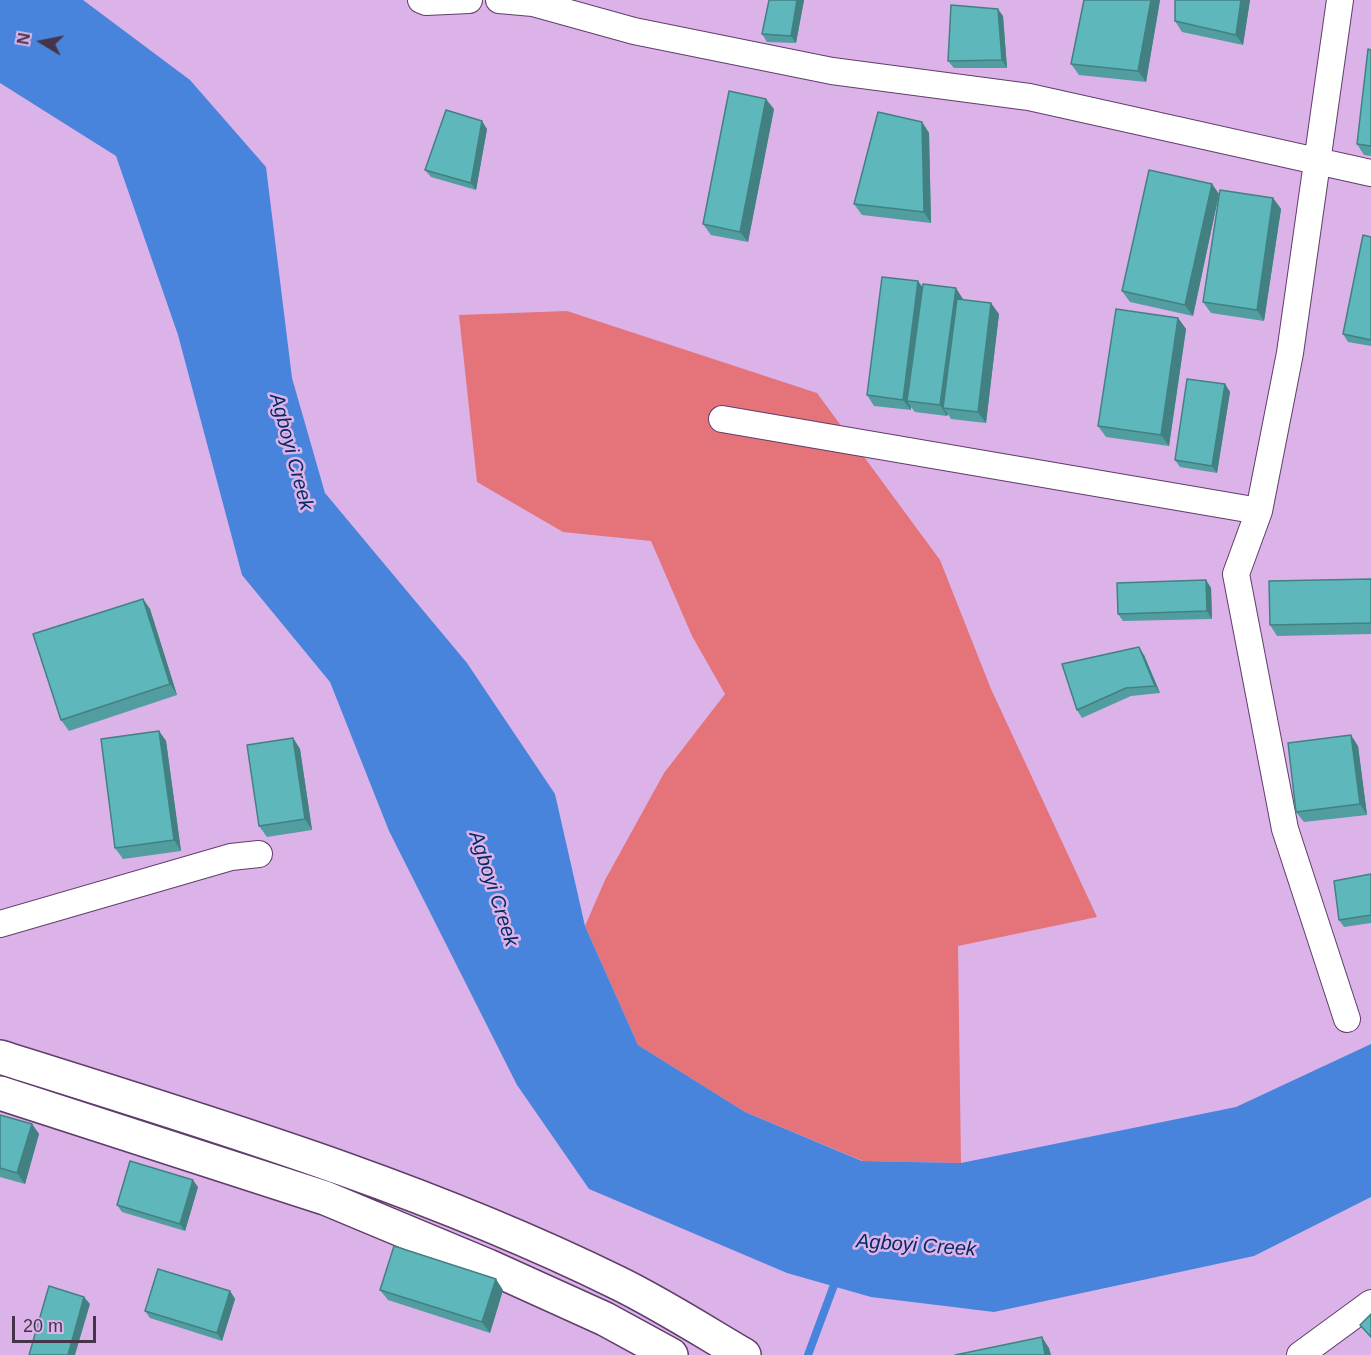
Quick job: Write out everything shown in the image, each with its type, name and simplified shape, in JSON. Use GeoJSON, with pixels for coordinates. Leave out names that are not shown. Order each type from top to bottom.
{"type":"FeatureCollection","features":[{"type":"Feature","properties":{"kind":"street"},"geometry":{"type":"LineString","coordinates":[[421,0],[426,2],[469,0]]}},
{"type":"Feature","properties":{"kind":"street"},"geometry":{"type":"LineString","coordinates":[[499,0],[533,3],[634,31],[832,71],[1029,97],[1371,173]]}},
{"type":"Feature","properties":{"kind":"street"},"geometry":{"type":"LineString","coordinates":[[1340,0],[1290,353],[1259,511],[1236,574],[1285,829],[1347,1019]]}},
{"type":"Feature","properties":{"kind":"street"},"geometry":{"type":"LineString","coordinates":[[722,419],[1259,511]]}},
{"type":"Feature","properties":{"kind":"street"},"geometry":{"type":"LineString","coordinates":[[0,924],[231,857],[259,854]]}},
{"type":"Feature","properties":{"kind":"street"},"geometry":{"type":"LineString","coordinates":[[0,1057],[299,1153],[500,1229],[620,1284],[744,1355]]}},
{"type":"Feature","properties":{"kind":"street"},"geometry":{"type":"LineString","coordinates":[[0,1093],[325,1198],[488,1266],[605,1319],[671,1355]]}},
{"type":"Feature","properties":{"kind":"street"},"geometry":{"type":"LineString","coordinates":[[1300,1355],[1371,1303]]}},
{"type":"Feature","properties":{"kind":"shaded area"},"geometry":{"type":"Polygon","coordinates":[[[567,311],[817,393],[940,560],[991,689],[1097,917],[958,946],[961,1163],[863,1161],[745,1112],[638,1045],[585,926],[605,880],[664,773],[725,694],[692,636],[651,541],[563,532],[477,482],[459,315],[567,311]]]}},
{"type":"Feature","properties":{"kind":"water","name":"Agboyi Creek"},"geometry":{"type":"Polygon","coordinates":[[[0,0],[83,0],[190,80],[266,167],[292,378],[325,493],[467,663],[555,794],[585,926],[638,1045],[745,1112],[862,1161],[961,1163],[1236,1107],[1371,1044],[1371,1197],[1254,1256],[994,1312],[871,1297],[787,1273],[589,1189],[517,1085],[389,831],[330,682],[242,575],[178,335],[116,156],[0,83],[0,0]]]}},
{"type":"Feature","properties":{"kind":"building"},"geometry":{"type":"Polygon","coordinates":[[[769,0],[797,0],[791,36],[762,34],[769,0]]]}},
{"type":"Feature","properties":{"kind":"building"},"geometry":{"type":"Polygon","coordinates":[[[1084,0],[1151,0],[1138,71],[1071,64],[1084,0]]]}},
{"type":"Feature","properties":{"kind":"building"},"geometry":{"type":"Polygon","coordinates":[[[1175,0],[1241,0],[1236,35],[1175,21],[1175,0]]]}},
{"type":"Feature","properties":{"kind":"building"},"geometry":{"type":"Polygon","coordinates":[[[951,5],[998,9],[1002,60],[948,61],[951,5]]]}},
{"type":"Feature","properties":{"kind":"building"},"geometry":{"type":"Polygon","coordinates":[[[1368,49],[1371,50],[1371,146],[1357,144],[1368,49]]]}},
{"type":"Feature","properties":{"kind":"building"},"geometry":{"type":"Polygon","coordinates":[[[729,91],[766,99],[740,232],[703,224],[729,91]]]}},
{"type":"Feature","properties":{"kind":"building"},"geometry":{"type":"Polygon","coordinates":[[[446,110],[482,121],[471,183],[425,170],[446,110]]]}},
{"type":"Feature","properties":{"kind":"building"},"geometry":{"type":"Polygon","coordinates":[[[878,112],[922,122],[924,212],[854,204],[878,112]]]}},
{"type":"Feature","properties":{"kind":"building"},"geometry":{"type":"Polygon","coordinates":[[[1149,170],[1212,184],[1185,305],[1122,291],[1149,170]]]}},
{"type":"Feature","properties":{"kind":"building"},"geometry":{"type":"Polygon","coordinates":[[[1220,190],[1273,198],[1257,310],[1203,302],[1220,190]]]}},
{"type":"Feature","properties":{"kind":"building"},"geometry":{"type":"Polygon","coordinates":[[[1363,235],[1371,237],[1371,340],[1343,334],[1363,235]]]}},
{"type":"Feature","properties":{"kind":"building"},"geometry":{"type":"Polygon","coordinates":[[[882,277],[918,281],[903,400],[867,395],[882,277]]]}},
{"type":"Feature","properties":{"kind":"building"},"geometry":{"type":"Polygon","coordinates":[[[923,284],[956,288],[940,405],[907,401],[923,284]]]}},
{"type":"Feature","properties":{"kind":"building"},"geometry":{"type":"Polygon","coordinates":[[[957,299],[991,303],[978,412],[943,408],[957,299]]]}},
{"type":"Feature","properties":{"kind":"building"},"geometry":{"type":"Polygon","coordinates":[[[1116,309],[1178,318],[1161,435],[1098,426],[1116,309]]]}},
{"type":"Feature","properties":{"kind":"building"},"geometry":{"type":"Polygon","coordinates":[[[1187,379],[1225,384],[1212,466],[1175,460],[1187,379]]]}},
{"type":"Feature","properties":{"kind":"building"},"geometry":{"type":"Polygon","coordinates":[[[1371,579],[1371,623],[1270,625],[1269,581],[1371,579]]]}},
{"type":"Feature","properties":{"kind":"building"},"geometry":{"type":"Polygon","coordinates":[[[1206,580],[1207,611],[1118,614],[1117,583],[1206,580]]]}},
{"type":"Feature","properties":{"kind":"building"},"geometry":{"type":"Polygon","coordinates":[[[143,599],[170,684],[61,720],[33,634],[143,599]]]}},
{"type":"Feature","properties":{"kind":"building"},"geometry":{"type":"Polygon","coordinates":[[[1139,647],[1155,686],[1126,688],[1077,710],[1062,664],[1139,647]]]}},
{"type":"Feature","properties":{"kind":"building"},"geometry":{"type":"Polygon","coordinates":[[[159,731],[174,840],[115,848],[101,739],[159,731]]]}},
{"type":"Feature","properties":{"kind":"building"},"geometry":{"type":"Polygon","coordinates":[[[1351,735],[1360,804],[1296,812],[1288,743],[1351,735]]]}},
{"type":"Feature","properties":{"kind":"building"},"geometry":{"type":"Polygon","coordinates":[[[293,738],[305,819],[259,826],[247,745],[293,738]]]}},
{"type":"Feature","properties":{"kind":"building"},"geometry":{"type":"Polygon","coordinates":[[[1371,874],[1371,915],[1339,920],[1334,881],[1371,874]]]}},
{"type":"Feature","properties":{"kind":"building"},"geometry":{"type":"Polygon","coordinates":[[[0,1115],[32,1124],[17,1173],[0,1168],[0,1115]]]}},
{"type":"Feature","properties":{"kind":"building"},"geometry":{"type":"Polygon","coordinates":[[[130,1161],[193,1180],[180,1224],[117,1205],[130,1161]]]}},
{"type":"Feature","properties":{"kind":"building"},"geometry":{"type":"Polygon","coordinates":[[[394,1246],[496,1279],[482,1322],[380,1290],[394,1246]]]}},
{"type":"Feature","properties":{"kind":"building"},"geometry":{"type":"Polygon","coordinates":[[[158,1269],[230,1291],[217,1333],[145,1311],[158,1269]]]}},
{"type":"Feature","properties":{"kind":"building"},"geometry":{"type":"Polygon","coordinates":[[[49,1286],[84,1297],[68,1355],[29,1355],[49,1286]]]}},
{"type":"Feature","properties":{"kind":"building"},"geometry":{"type":"Polygon","coordinates":[[[1371,1314],[1371,1337],[1360,1325],[1371,1314]]]}},
{"type":"Feature","properties":{"kind":"building"},"geometry":{"type":"Polygon","coordinates":[[[1042,1337],[1045,1355],[955,1355],[1042,1337]]]}},
{"type":"Feature","properties":{"kind":"waterway"},"geometry":{"type":"LineString","coordinates":[[808,1355],[837,1277]]}}]}
